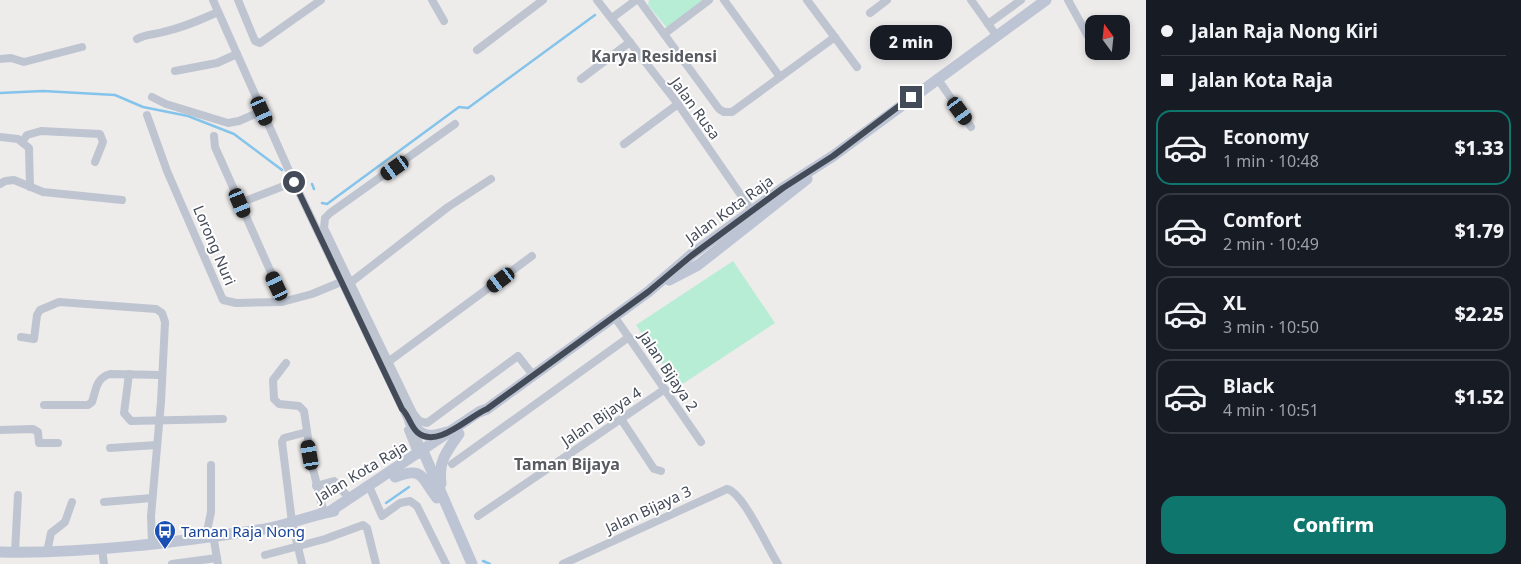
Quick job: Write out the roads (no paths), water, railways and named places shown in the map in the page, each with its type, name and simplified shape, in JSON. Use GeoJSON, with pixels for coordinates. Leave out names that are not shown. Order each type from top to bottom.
{"type":"FeatureCollection","features":[{"type":"Feature","properties":{"kind":"main road","name":"Jalan Kota Raja"},"geometry":{"type":"LineString","coordinates":[[0,552],[102,549],[266,528],[326,512],[349,498],[370,490],[455,433],[479,412],[487,409],[648,292],[691,256],[754,215],[783,188],[833,156],[1046,0]]}},
{"type":"Feature","properties":{"kind":"main road"},"geometry":{"type":"LineString","coordinates":[[410,422],[418,433],[427,436],[455,433]]}},
{"type":"Feature","properties":{"kind":"main road"},"geometry":{"type":"LineString","coordinates":[[440,496],[440,465],[455,433]]}},
{"type":"Feature","properties":{"kind":"main road"},"geometry":{"type":"LineString","coordinates":[[395,478],[422,456],[440,496],[454,536],[462,543],[472,564]]}},
{"type":"Feature","properties":{"kind":"main road"},"geometry":{"type":"LineString","coordinates":[[326,512],[413,471],[425,478],[440,496]]}},
{"type":"Feature","properties":{"kind":"street"},"geometry":{"type":"LineString","coordinates":[[238,0],[255,41],[260,43],[311,3],[321,0]]}},
{"type":"Feature","properties":{"kind":"street"},"geometry":{"type":"LineString","coordinates":[[432,0],[444,21]]}},
{"type":"Feature","properties":{"kind":"street"},"geometry":{"type":"LineString","coordinates":[[477,50],[543,0]]}},
{"type":"Feature","properties":{"kind":"street","name":"Jalan Rusa"},"geometry":{"type":"LineString","coordinates":[[597,0],[678,104],[754,215]]}},
{"type":"Feature","properties":{"kind":"street"},"geometry":{"type":"LineString","coordinates":[[612,18],[637,0],[719,109],[724,112],[732,112],[835,37]]}},
{"type":"Feature","properties":{"kind":"street"},"geometry":{"type":"LineString","coordinates":[[664,34],[709,0]]}},
{"type":"Feature","properties":{"kind":"street"},"geometry":{"type":"LineString","coordinates":[[724,0],[780,77]]}},
{"type":"Feature","properties":{"kind":"street"},"geometry":{"type":"LineString","coordinates":[[808,0],[857,67]]}},
{"type":"Feature","properties":{"kind":"street"},"geometry":{"type":"LineString","coordinates":[[870,13],[887,0]]}},
{"type":"Feature","properties":{"kind":"street"},"geometry":{"type":"LineString","coordinates":[[971,0],[996,35]]}},
{"type":"Feature","properties":{"kind":"street"},"geometry":{"type":"LineString","coordinates":[[988,24],[1021,0]]}},
{"type":"Feature","properties":{"kind":"street"},"geometry":{"type":"LineString","coordinates":[[1068,0],[1085,31]]}},
{"type":"Feature","properties":{"kind":"street"},"geometry":{"type":"LineString","coordinates":[[214,1],[294,182],[402,409],[422,456]]}},
{"type":"Feature","properties":{"kind":"street"},"geometry":{"type":"LineString","coordinates":[[137,39],[150,33],[161,33],[185,26],[218,12]]}},
{"type":"Feature","properties":{"kind":"street"},"geometry":{"type":"LineString","coordinates":[[581,79],[630,42]]}},
{"type":"Feature","properties":{"kind":"street"},"geometry":{"type":"LineString","coordinates":[[0,59],[11,58],[24,62],[82,47]]}},
{"type":"Feature","properties":{"kind":"street"},"geometry":{"type":"LineString","coordinates":[[175,71],[217,63],[237,54]]}},
{"type":"Feature","properties":{"kind":"street"},"geometry":{"type":"LineString","coordinates":[[937,78],[972,127]]}},
{"type":"Feature","properties":{"kind":"street"},"geometry":{"type":"LineString","coordinates":[[152,97],[166,104],[228,123],[239,122],[262,111]]}},
{"type":"Feature","properties":{"kind":"street"},"geometry":{"type":"LineString","coordinates":[[624,144],[678,104]]}},
{"type":"Feature","properties":{"kind":"street","name":"Lorong Nuri"},"geometry":{"type":"LineString","coordinates":[[147,114],[168,171],[223,300],[236,303],[282,302],[312,294],[341,282]]}},
{"type":"Feature","properties":{"kind":"street"},"geometry":{"type":"LineString","coordinates":[[455,124],[326,218],[325,231],[416,419],[427,423],[518,356],[533,375]]}},
{"type":"Feature","properties":{"kind":"street"},"geometry":{"type":"LineString","coordinates":[[22,142],[27,135],[41,131],[100,134],[103,142],[95,162]]}},
{"type":"Feature","properties":{"kind":"street"},"geometry":{"type":"LineString","coordinates":[[214,136],[215,147],[277,286],[282,302]]}},
{"type":"Feature","properties":{"kind":"street"},"geometry":{"type":"LineString","coordinates":[[0,137],[22,142],[29,148],[30,187]]}},
{"type":"Feature","properties":{"kind":"street"},"geometry":{"type":"LineString","coordinates":[[0,184],[5,180],[14,180],[42,192],[122,200]]}},
{"type":"Feature","properties":{"kind":"street"},"geometry":{"type":"LineString","coordinates":[[350,283],[448,208],[491,180]]}},
{"type":"Feature","properties":{"kind":"street"},"geometry":{"type":"LineString","coordinates":[[240,203],[294,182]]}},
{"type":"Feature","properties":{"kind":"street"},"geometry":{"type":"LineString","coordinates":[[388,362],[532,256]]}},
{"type":"Feature","properties":{"kind":"street"},"geometry":{"type":"LineString","coordinates":[[20,337],[34,339],[37,315],[40,310],[59,302],[156,308],[162,313],[165,322],[152,498],[152,543]]}},
{"type":"Feature","properties":{"kind":"street","name":"Jalan Bijaya 2"},"geometry":{"type":"LineString","coordinates":[[614,316],[701,442]]}},
{"type":"Feature","properties":{"kind":"street"},"geometry":{"type":"LineString","coordinates":[[452,464],[629,337]]}},
{"type":"Feature","properties":{"kind":"street"},"geometry":{"type":"LineString","coordinates":[[286,362],[273,380],[274,399],[279,404],[300,406],[304,411],[316,486],[326,512]]}},
{"type":"Feature","properties":{"kind":"street"},"geometry":{"type":"LineString","coordinates":[[44,405],[88,405],[92,402],[102,376],[129,374],[161,375]]}},
{"type":"Feature","properties":{"kind":"street"},"geometry":{"type":"LineString","coordinates":[[129,374],[124,408],[126,417],[140,422],[223,419]]}},
{"type":"Feature","properties":{"kind":"street","name":"Jalan Bijaya 4"},"geometry":{"type":"LineString","coordinates":[[478,516],[665,389]]}},
{"type":"Feature","properties":{"kind":"street"},"geometry":{"type":"LineString","coordinates":[[402,409],[410,422],[422,456]]}},
{"type":"Feature","properties":{"kind":"street"},"geometry":{"type":"LineString","coordinates":[[621,419],[654,469],[661,471]]}},
{"type":"Feature","properties":{"kind":"street"},"geometry":{"type":"LineString","coordinates":[[0,430],[33,429],[38,432],[39,443],[58,444]]}},
{"type":"Feature","properties":{"kind":"street"},"geometry":{"type":"LineString","coordinates":[[302,564],[292,522],[282,442],[288,436],[307,432]]}},
{"type":"Feature","properties":{"kind":"street"},"geometry":{"type":"LineString","coordinates":[[110,448],[156,444]]}},
{"type":"Feature","properties":{"kind":"street"},"geometry":{"type":"LineString","coordinates":[[172,564],[217,561],[210,536],[211,466]]}},
{"type":"Feature","properties":{"kind":"street"},"geometry":{"type":"LineString","coordinates":[[316,486],[334,481],[349,498]]}},
{"type":"Feature","properties":{"kind":"street"},"geometry":{"type":"LineString","coordinates":[[370,490],[382,516],[400,503],[410,501],[416,506],[446,564]]}},
{"type":"Feature","properties":{"kind":"street","name":"Jalan Bijaya 3"},"geometry":{"type":"LineString","coordinates":[[563,564],[723,490],[733,491],[741,500],[778,564]]}},
{"type":"Feature","properties":{"kind":"street"},"geometry":{"type":"LineString","coordinates":[[15,552],[18,496]]}},
{"type":"Feature","properties":{"kind":"street"},"geometry":{"type":"LineString","coordinates":[[104,502],[152,498]]}},
{"type":"Feature","properties":{"kind":"street"},"geometry":{"type":"LineString","coordinates":[[47,552],[51,533],[65,522],[72,502]]}},
{"type":"Feature","properties":{"kind":"street"},"geometry":{"type":"LineString","coordinates":[[265,555],[363,525],[367,528],[376,564]]}},
{"type":"Feature","properties":{"kind":"street"},"geometry":{"type":"LineString","coordinates":[[102,549],[104,564]]}},
{"type":"Feature","properties":{"kind":"waterway"},"geometry":{"type":"LineString","coordinates":[[322,203],[327,204],[459,107],[468,108],[595,15]]}},
{"type":"Feature","properties":{"kind":"waterway"},"geometry":{"type":"LineString","coordinates":[[0,93],[43,91],[115,95],[143,107],[188,116],[234,134],[282,170]]}},
{"type":"Feature","properties":{"kind":"waterway"},"geometry":{"type":"LineString","coordinates":[[312,184],[314,189]]}},
{"type":"Feature","properties":{"kind":"waterway"},"geometry":{"type":"LineString","coordinates":[[386,503],[409,487]]}},
{"type":"Feature","properties":{"kind":"waterway"},"geometry":{"type":"LineString","coordinates":[[483,561],[490,564]]}},
{"type":"Feature","properties":{"kind":"place","name":"Taman Raja Nong"},"geometry":{"type":"Point","coordinates":[165,550]}},
{"type":"Feature","properties":{"kind":"district","name":"Karya Residensi"},"geometry":{"type":"Point","coordinates":[654,56]}},
{"type":"Feature","properties":{"kind":"district","name":"Taman Bijaya"},"geometry":{"type":"Point","coordinates":[567,464]}}]}
